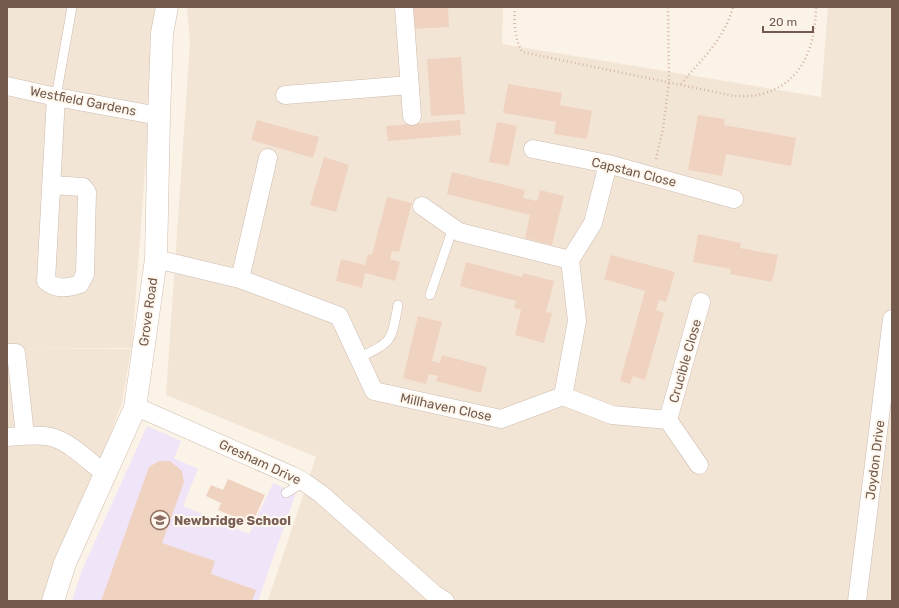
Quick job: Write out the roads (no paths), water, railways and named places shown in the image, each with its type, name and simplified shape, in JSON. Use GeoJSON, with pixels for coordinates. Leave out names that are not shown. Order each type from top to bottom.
{"type":"FeatureCollection","features":[{"type":"Feature","properties":{"kind":"street","name":"Grove Road"},"geometry":{"type":"LineString","coordinates":[[53,601],[65,563],[135,408],[156,259],[162,33],[167,7]]}},
{"type":"Feature","properties":{"kind":"street"},"geometry":{"type":"LineString","coordinates":[[404,7],[412,116]]}},
{"type":"Feature","properties":{"kind":"street"},"geometry":{"type":"LineString","coordinates":[[285,95],[410,85]]}},
{"type":"Feature","properties":{"kind":"street","name":"Westfield Gardens"},"geometry":{"type":"LineString","coordinates":[[7,86],[56,98],[159,116]]}},
{"type":"Feature","properties":{"kind":"street"},"geometry":{"type":"LineString","coordinates":[[51,185],[83,187],[87,192],[85,274],[80,284],[68,288],[52,286],[46,281],[51,185],[56,98]]}},
{"type":"Feature","properties":{"kind":"street","name":"Capstan Close"},"geometry":{"type":"LineString","coordinates":[[533,149],[608,164],[734,199]]}},
{"type":"Feature","properties":{"kind":"street"},"geometry":{"type":"LineString","coordinates":[[240,279],[268,158]]}},
{"type":"Feature","properties":{"kind":"street"},"geometry":{"type":"LineString","coordinates":[[563,396],[577,321],[570,260],[593,223],[608,164]]}},
{"type":"Feature","properties":{"kind":"street"},"geometry":{"type":"LineString","coordinates":[[422,206],[459,232],[570,260]]}},
{"type":"Feature","properties":{"kind":"street","name":"Millhaven Close"},"geometry":{"type":"LineString","coordinates":[[156,259],[240,279],[339,316],[374,391],[501,419],[563,396]]}},
{"type":"Feature","properties":{"kind":"street","name":"Crucible Close"},"geometry":{"type":"LineString","coordinates":[[668,420],[701,302]]}},
{"type":"Feature","properties":{"kind":"street","name":"Joydon Drive"},"geometry":{"type":"LineString","coordinates":[[857,601],[892,319]]}},
{"type":"Feature","properties":{"kind":"street"},"geometry":{"type":"LineString","coordinates":[[7,353],[16,353],[25,435]]}},
{"type":"Feature","properties":{"kind":"street","name":"Crucible Close"},"geometry":{"type":"LineString","coordinates":[[563,396],[612,415],[668,420]]}},
{"type":"Feature","properties":{"kind":"street","name":"Gresham Drive"},"geometry":{"type":"LineString","coordinates":[[135,408],[146,410],[304,482],[321,494],[424,586],[445,601]]}},
{"type":"Feature","properties":{"kind":"street","name":"Crucible Close"},"geometry":{"type":"LineString","coordinates":[[668,420],[699,465]]}},
{"type":"Feature","properties":{"kind":"street"},"geometry":{"type":"LineString","coordinates":[[7,437],[25,435],[52,437],[68,446],[105,474]]}},
{"type":"Feature","properties":{"kind":"lane"},"geometry":{"type":"LineString","coordinates":[[56,98],[72,7]]}},
{"type":"Feature","properties":{"kind":"lane"},"geometry":{"type":"LineString","coordinates":[[430,295],[453,228]]}},
{"type":"Feature","properties":{"kind":"lane"},"geometry":{"type":"LineString","coordinates":[[358,358],[377,349],[388,341],[392,334],[398,305]]}},
{"type":"Feature","properties":{"kind":"lane"},"geometry":{"type":"LineString","coordinates":[[286,493],[304,482]]}},
{"type":"Feature","properties":{"kind":"place","name":"Newbridge School"},"geometry":{"type":"Point","coordinates":[160,520]}}]}
